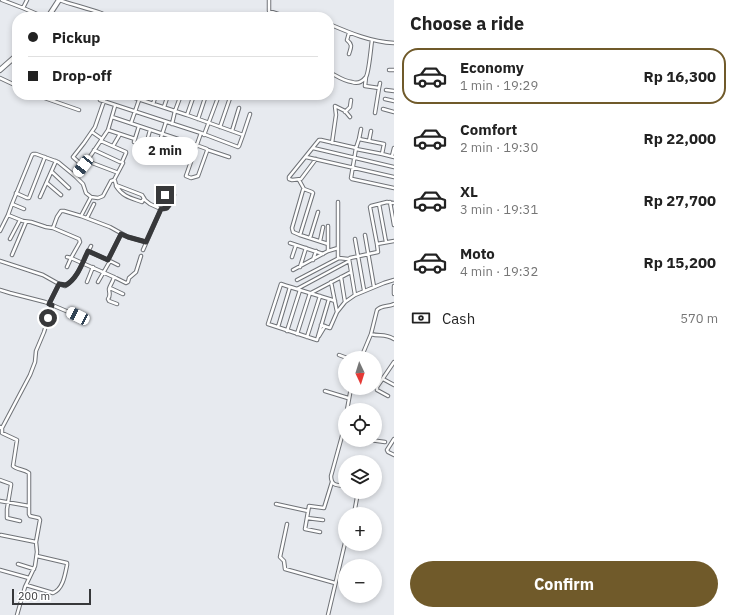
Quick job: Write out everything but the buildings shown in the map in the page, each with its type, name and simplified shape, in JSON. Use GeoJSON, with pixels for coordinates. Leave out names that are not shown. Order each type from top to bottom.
{"type":"FeatureCollection","features":[{"type":"Feature","properties":{"kind":"street"},"geometry":{"type":"LineString","coordinates":[[2,0],[32,12]]}},
{"type":"Feature","properties":{"kind":"street"},"geometry":{"type":"LineString","coordinates":[[23,8],[27,0]]}},
{"type":"Feature","properties":{"kind":"street"},"geometry":{"type":"LineString","coordinates":[[52,12],[59,0],[98,12]]}},
{"type":"Feature","properties":{"kind":"street"},"geometry":{"type":"LineString","coordinates":[[269,0],[269,11],[272,12]]}},
{"type":"Feature","properties":{"kind":"street"},"geometry":{"type":"LineString","coordinates":[[334,26],[349,33],[372,40],[394,43]]}},
{"type":"Feature","properties":{"kind":"street"},"geometry":{"type":"LineString","coordinates":[[349,33],[347,40],[351,43],[349,54]]}},
{"type":"Feature","properties":{"kind":"street"},"geometry":{"type":"LineString","coordinates":[[372,40],[365,86],[379,88]]}},
{"type":"Feature","properties":{"kind":"street"},"geometry":{"type":"LineString","coordinates":[[0,70],[12,59]]}},
{"type":"Feature","properties":{"kind":"street"},"geometry":{"type":"LineString","coordinates":[[389,70],[394,70]]}},
{"type":"Feature","properties":{"kind":"street"},"geometry":{"type":"LineString","coordinates":[[334,75],[338,78],[356,83],[360,82],[366,76]]}},
{"type":"Feature","properties":{"kind":"street"},"geometry":{"type":"LineString","coordinates":[[0,78],[12,84]]}},
{"type":"Feature","properties":{"kind":"street"},"geometry":{"type":"LineString","coordinates":[[375,113],[380,83]]}},
{"type":"Feature","properties":{"kind":"street"},"geometry":{"type":"LineString","coordinates":[[386,90],[394,91]]}},
{"type":"Feature","properties":{"kind":"street"},"geometry":{"type":"LineString","coordinates":[[385,99],[394,101]]}},
{"type":"Feature","properties":{"kind":"street"},"geometry":{"type":"LineString","coordinates":[[50,100],[79,110]]}},
{"type":"Feature","properties":{"kind":"street"},"geometry":{"type":"LineString","coordinates":[[100,100],[238,147],[250,114]]}},
{"type":"Feature","properties":{"kind":"street"},"geometry":{"type":"LineString","coordinates":[[131,123],[139,100],[164,107],[243,135]]}},
{"type":"Feature","properties":{"kind":"street"},"geometry":{"type":"LineString","coordinates":[[153,104],[154,100]]}},
{"type":"Feature","properties":{"kind":"street"},"geometry":{"type":"LineString","coordinates":[[164,107],[166,100]]}},
{"type":"Feature","properties":{"kind":"street"},"geometry":{"type":"LineString","coordinates":[[172,124],[178,100]]}},
{"type":"Feature","properties":{"kind":"street"},"geometry":{"type":"LineString","coordinates":[[187,115],[192,100]]}},
{"type":"Feature","properties":{"kind":"street"},"geometry":{"type":"LineString","coordinates":[[198,119],[204,100]]}},
{"type":"Feature","properties":{"kind":"street"},"geometry":{"type":"LineString","coordinates":[[204,135],[217,100]]}},
{"type":"Feature","properties":{"kind":"street"},"geometry":{"type":"LineString","coordinates":[[220,127],[229,100]]}},
{"type":"Feature","properties":{"kind":"street"},"geometry":{"type":"LineString","coordinates":[[346,112],[350,107],[351,100]]}},
{"type":"Feature","properties":{"kind":"street"},"geometry":{"type":"LineString","coordinates":[[83,166],[73,157],[92,132],[104,101]]}},
{"type":"Feature","properties":{"kind":"street"},"geometry":{"type":"LineString","coordinates":[[75,176],[108,130],[115,106]]}},
{"type":"Feature","properties":{"kind":"street"},"geometry":{"type":"LineString","coordinates":[[332,142],[336,115],[335,106],[346,112],[350,118]]}},
{"type":"Feature","properties":{"kind":"street"},"geometry":{"type":"LineString","coordinates":[[232,131],[239,108]]}},
{"type":"Feature","properties":{"kind":"street"},"geometry":{"type":"LineString","coordinates":[[383,110],[394,112]]}},
{"type":"Feature","properties":{"kind":"street"},"geometry":{"type":"LineString","coordinates":[[112,117],[229,157]]}},
{"type":"Feature","properties":{"kind":"street"},"geometry":{"type":"LineString","coordinates":[[156,153],[166,122]]}},
{"type":"Feature","properties":{"kind":"street"},"geometry":{"type":"LineString","coordinates":[[108,130],[134,140],[139,126]]}},
{"type":"Feature","properties":{"kind":"street"},"geometry":{"type":"LineString","coordinates":[[361,129],[356,148],[351,178],[352,180],[394,188]]}},
{"type":"Feature","properties":{"kind":"street"},"geometry":{"type":"LineString","coordinates":[[146,145],[150,130]]}},
{"type":"Feature","properties":{"kind":"street"},"geometry":{"type":"LineString","coordinates":[[369,141],[370,131]]}},
{"type":"Feature","properties":{"kind":"street"},"geometry":{"type":"LineString","coordinates":[[92,132],[101,140],[126,152],[122,162],[120,162],[94,150]]}},
{"type":"Feature","properties":{"kind":"street"},"geometry":{"type":"LineString","coordinates":[[112,146],[120,134]]}},
{"type":"Feature","properties":{"kind":"street"},"geometry":{"type":"LineString","coordinates":[[201,134],[186,176],[191,178],[198,176],[208,150]]}},
{"type":"Feature","properties":{"kind":"street"},"geometry":{"type":"LineString","coordinates":[[171,149],[174,138]]}},
{"type":"Feature","properties":{"kind":"street"},"geometry":{"type":"LineString","coordinates":[[359,139],[384,144],[382,154]]}},
{"type":"Feature","properties":{"kind":"street"},"geometry":{"type":"LineString","coordinates":[[316,159],[302,179],[291,180],[289,177],[319,140],[393,156],[394,148]]}},
{"type":"Feature","properties":{"kind":"street"},"geometry":{"type":"LineString","coordinates":[[180,159],[185,142]]}},
{"type":"Feature","properties":{"kind":"street"},"geometry":{"type":"LineString","coordinates":[[313,148],[394,167]]}},
{"type":"Feature","properties":{"kind":"street"},"geometry":{"type":"LineString","coordinates":[[0,231],[33,154],[56,161],[62,165],[83,184],[86,193],[91,197],[98,198],[103,196],[123,163]]}},
{"type":"Feature","properties":{"kind":"street"},"geometry":{"type":"LineString","coordinates":[[16,193],[28,198],[44,157]]}},
{"type":"Feature","properties":{"kind":"street"},"geometry":{"type":"LineString","coordinates":[[306,157],[394,177]]}},
{"type":"Feature","properties":{"kind":"street"},"geometry":{"type":"LineString","coordinates":[[40,197],[56,161]]}},
{"type":"Feature","properties":{"kind":"street"},"geometry":{"type":"LineString","coordinates":[[87,161],[116,172]]}},
{"type":"Feature","properties":{"kind":"street"},"geometry":{"type":"LineString","coordinates":[[52,172],[69,188]]}},
{"type":"Feature","properties":{"kind":"street"},"geometry":{"type":"LineString","coordinates":[[114,180],[120,192],[124,195],[142,202],[144,198]]}},
{"type":"Feature","properties":{"kind":"street"},"geometry":{"type":"LineString","coordinates":[[298,180],[304,189],[313,193],[300,235]]}},
{"type":"Feature","properties":{"kind":"street"},"geometry":{"type":"LineString","coordinates":[[47,183],[61,195]]}},
{"type":"Feature","properties":{"kind":"street"},"geometry":{"type":"LineString","coordinates":[[116,185],[142,195],[150,204],[161,209],[167,208],[174,195]]}},
{"type":"Feature","properties":{"kind":"street"},"geometry":{"type":"LineString","coordinates":[[124,195],[127,189]]}},
{"type":"Feature","properties":{"kind":"street"},"geometry":{"type":"LineString","coordinates":[[304,189],[292,228],[293,232],[328,244]]}},
{"type":"Feature","properties":{"kind":"street"},"geometry":{"type":"LineString","coordinates":[[131,198],[134,192]]}},
{"type":"Feature","properties":{"kind":"street"},"geometry":{"type":"LineString","coordinates":[[165,195],[173,198]]}},
{"type":"Feature","properties":{"kind":"street"},"geometry":{"type":"LineString","coordinates":[[81,216],[91,197]]}},
{"type":"Feature","properties":{"kind":"street"},"geometry":{"type":"LineString","coordinates":[[338,202],[338,257],[348,260]]}},
{"type":"Feature","properties":{"kind":"street"},"geometry":{"type":"LineString","coordinates":[[287,330],[298,290],[350,258],[378,252],[370,207],[386,202],[394,203]]}},
{"type":"Feature","properties":{"kind":"street"},"geometry":{"type":"LineString","coordinates":[[390,202],[394,225]]}},
{"type":"Feature","properties":{"kind":"street"},"geometry":{"type":"LineString","coordinates":[[12,204],[24,209]]}},
{"type":"Feature","properties":{"kind":"street"},"geometry":{"type":"LineString","coordinates":[[87,218],[94,204]]}},
{"type":"Feature","properties":{"kind":"street"},"geometry":{"type":"LineString","coordinates":[[380,204],[386,242]]}},
{"type":"Feature","properties":{"kind":"street"},"geometry":{"type":"LineString","coordinates":[[143,250],[161,209]]}},
{"type":"Feature","properties":{"kind":"street"},"geometry":{"type":"LineString","coordinates":[[53,228],[57,217],[61,211],[64,211],[87,218],[128,237],[146,242]]}},
{"type":"Feature","properties":{"kind":"street"},"geometry":{"type":"LineString","coordinates":[[310,238],[318,212]]}},
{"type":"Feature","properties":{"kind":"street"},"geometry":{"type":"LineString","coordinates":[[8,215],[26,222],[53,228],[80,240],[68,267]]}},
{"type":"Feature","properties":{"kind":"street"},"geometry":{"type":"LineString","coordinates":[[10,239],[20,220]]}},
{"type":"Feature","properties":{"kind":"street"},"geometry":{"type":"LineString","coordinates":[[12,255],[26,222]]}},
{"type":"Feature","properties":{"kind":"street"},"geometry":{"type":"LineString","coordinates":[[328,226],[328,252]]}},
{"type":"Feature","properties":{"kind":"street"},"geometry":{"type":"LineString","coordinates":[[320,241],[324,227]]}},
{"type":"Feature","properties":{"kind":"street"},"geometry":{"type":"LineString","coordinates":[[98,282],[121,234]]}},
{"type":"Feature","properties":{"kind":"street"},"geometry":{"type":"LineString","coordinates":[[365,235],[374,287]]}},
{"type":"Feature","properties":{"kind":"street"},"geometry":{"type":"LineString","coordinates":[[355,239],[364,290]]}},
{"type":"Feature","properties":{"kind":"street"},"geometry":{"type":"LineString","coordinates":[[377,244],[394,241]]}},
{"type":"Feature","properties":{"kind":"street"},"geometry":{"type":"LineString","coordinates":[[290,243],[324,254]]}},
{"type":"Feature","properties":{"kind":"street"},"geometry":{"type":"LineString","coordinates":[[292,257],[296,245]]}},
{"type":"Feature","properties":{"kind":"street"},"geometry":{"type":"LineString","coordinates":[[0,261],[43,275],[64,286],[70,283],[77,275],[91,246]]}},
{"type":"Feature","properties":{"kind":"street"},"geometry":{"type":"LineString","coordinates":[[300,267],[306,248]]}},
{"type":"Feature","properties":{"kind":"street"},"geometry":{"type":"LineString","coordinates":[[293,270],[338,248]]}},
{"type":"Feature","properties":{"kind":"street"},"geometry":{"type":"LineString","coordinates":[[88,251],[118,265]]}},
{"type":"Feature","properties":{"kind":"street"},"geometry":{"type":"LineString","coordinates":[[313,260],[316,251]]}},
{"type":"Feature","properties":{"kind":"street"},"geometry":{"type":"LineString","coordinates":[[67,257],[114,276],[126,283],[136,272],[141,256]]}},
{"type":"Feature","properties":{"kind":"street"},"geometry":{"type":"LineString","coordinates":[[297,280],[341,258]]}},
{"type":"Feature","properties":{"kind":"street"},"geometry":{"type":"LineString","coordinates":[[348,260],[355,295]]}},
{"type":"Feature","properties":{"kind":"street"},"geometry":{"type":"LineString","coordinates":[[87,282],[93,267]]}},
{"type":"Feature","properties":{"kind":"street"},"geometry":{"type":"LineString","coordinates":[[297,334],[310,293],[351,272]]}},
{"type":"Feature","properties":{"kind":"street"},"geometry":{"type":"LineString","coordinates":[[114,276],[109,289],[110,296],[108,299],[109,301],[117,304]]}},
{"type":"Feature","properties":{"kind":"street"},"geometry":{"type":"LineString","coordinates":[[341,277],[345,302]]}},
{"type":"Feature","properties":{"kind":"street"},"geometry":{"type":"LineString","coordinates":[[321,325],[330,328],[337,312],[345,302],[355,295],[364,290],[394,280]]}},
{"type":"Feature","properties":{"kind":"street"},"geometry":{"type":"LineString","coordinates":[[331,282],[337,312]]}},
{"type":"Feature","properties":{"kind":"street"},"geometry":{"type":"LineString","coordinates":[[17,615],[26,585],[34,569],[38,550],[36,542],[40,520],[39,518],[29,515],[29,474],[26,471],[13,467],[17,440],[2,433],[1,428],[30,375],[35,362],[36,352],[44,332],[51,304],[59,284]]}},
{"type":"Feature","properties":{"kind":"street"},"geometry":{"type":"LineString","coordinates":[[316,340],[268,324],[281,284],[334,301]]}},
{"type":"Feature","properties":{"kind":"street"},"geometry":{"type":"LineString","coordinates":[[394,286],[394,294]]}},
{"type":"Feature","properties":{"kind":"street"},"geometry":{"type":"LineString","coordinates":[[278,327],[290,287]]}},
{"type":"Feature","properties":{"kind":"street"},"geometry":{"type":"LineString","coordinates":[[110,288],[123,294]]}},
{"type":"Feature","properties":{"kind":"street"},"geometry":{"type":"LineString","coordinates":[[0,290],[51,304],[78,316]]}},
{"type":"Feature","properties":{"kind":"street"},"geometry":{"type":"LineString","coordinates":[[307,337],[320,296]]}},
{"type":"Feature","properties":{"kind":"street"},"geometry":{"type":"LineString","coordinates":[[316,340],[329,299]]}},
{"type":"Feature","properties":{"kind":"street"},"geometry":{"type":"LineString","coordinates":[[364,351],[371,334],[378,308],[394,304]]}},
{"type":"Feature","properties":{"kind":"street"},"geometry":{"type":"LineString","coordinates":[[316,340],[326,326]]}},
{"type":"Feature","properties":{"kind":"street"},"geometry":{"type":"LineString","coordinates":[[371,334],[386,335],[394,339]]}},
{"type":"Feature","properties":{"kind":"street"},"geometry":{"type":"LineString","coordinates":[[394,362],[382,379],[394,385]]}},
{"type":"Feature","properties":{"kind":"street"},"geometry":{"type":"LineString","coordinates":[[390,369],[394,372]]}},
{"type":"Feature","properties":{"kind":"street"},"geometry":{"type":"LineString","coordinates":[[324,392],[348,398]]}},
{"type":"Feature","properties":{"kind":"street"},"geometry":{"type":"LineString","coordinates":[[382,393],[388,396]]}},
{"type":"Feature","properties":{"kind":"street"},"geometry":{"type":"LineString","coordinates":[[348,403],[349,395]]}},
{"type":"Feature","properties":{"kind":"street"},"geometry":{"type":"LineString","coordinates":[[394,440],[387,450],[394,455]]}},
{"type":"Feature","properties":{"kind":"street"},"geometry":{"type":"LineString","coordinates":[[320,532],[305,529],[309,506],[324,508],[332,482],[331,476],[340,447]]}},
{"type":"Feature","properties":{"kind":"street"},"geometry":{"type":"LineString","coordinates":[[0,480],[11,484],[7,518],[20,521]]}},
{"type":"Feature","properties":{"kind":"street"},"geometry":{"type":"LineString","coordinates":[[332,482],[338,485]]}},
{"type":"Feature","properties":{"kind":"street"},"geometry":{"type":"LineString","coordinates":[[0,501],[29,506]]}},
{"type":"Feature","properties":{"kind":"street"},"geometry":{"type":"LineString","coordinates":[[276,504],[308,511]]}},
{"type":"Feature","properties":{"kind":"street"},"geometry":{"type":"LineString","coordinates":[[307,518],[323,520]]}},
{"type":"Feature","properties":{"kind":"street"},"geometry":{"type":"LineString","coordinates":[[287,524],[280,557],[284,561],[285,569],[335,583]]}},
{"type":"Feature","properties":{"kind":"street"},"geometry":{"type":"LineString","coordinates":[[1,535],[36,542]]}},
{"type":"Feature","properties":{"kind":"street"},"geometry":{"type":"LineString","coordinates":[[328,615],[343,551]]}},
{"type":"Feature","properties":{"kind":"street"},"geometry":{"type":"LineString","coordinates":[[26,585],[54,593],[58,590],[63,581],[67,565],[66,563],[37,556]]}},
{"type":"Feature","properties":{"kind":"street"},"geometry":{"type":"LineString","coordinates":[[18,564],[34,569]]}},
{"type":"Feature","properties":{"kind":"street"},"geometry":{"type":"LineString","coordinates":[[0,570],[29,578]]}},
{"type":"Feature","properties":{"kind":"route"},"geometry":{"type":"LineString","coordinates":[[48,318],[52,305],[49,304],[59,284],[64,286],[72,281],[77,275],[88,251],[108,260],[121,234],[146,242],[161,209],[167,208],[173,198],[165,195]]}}]}
